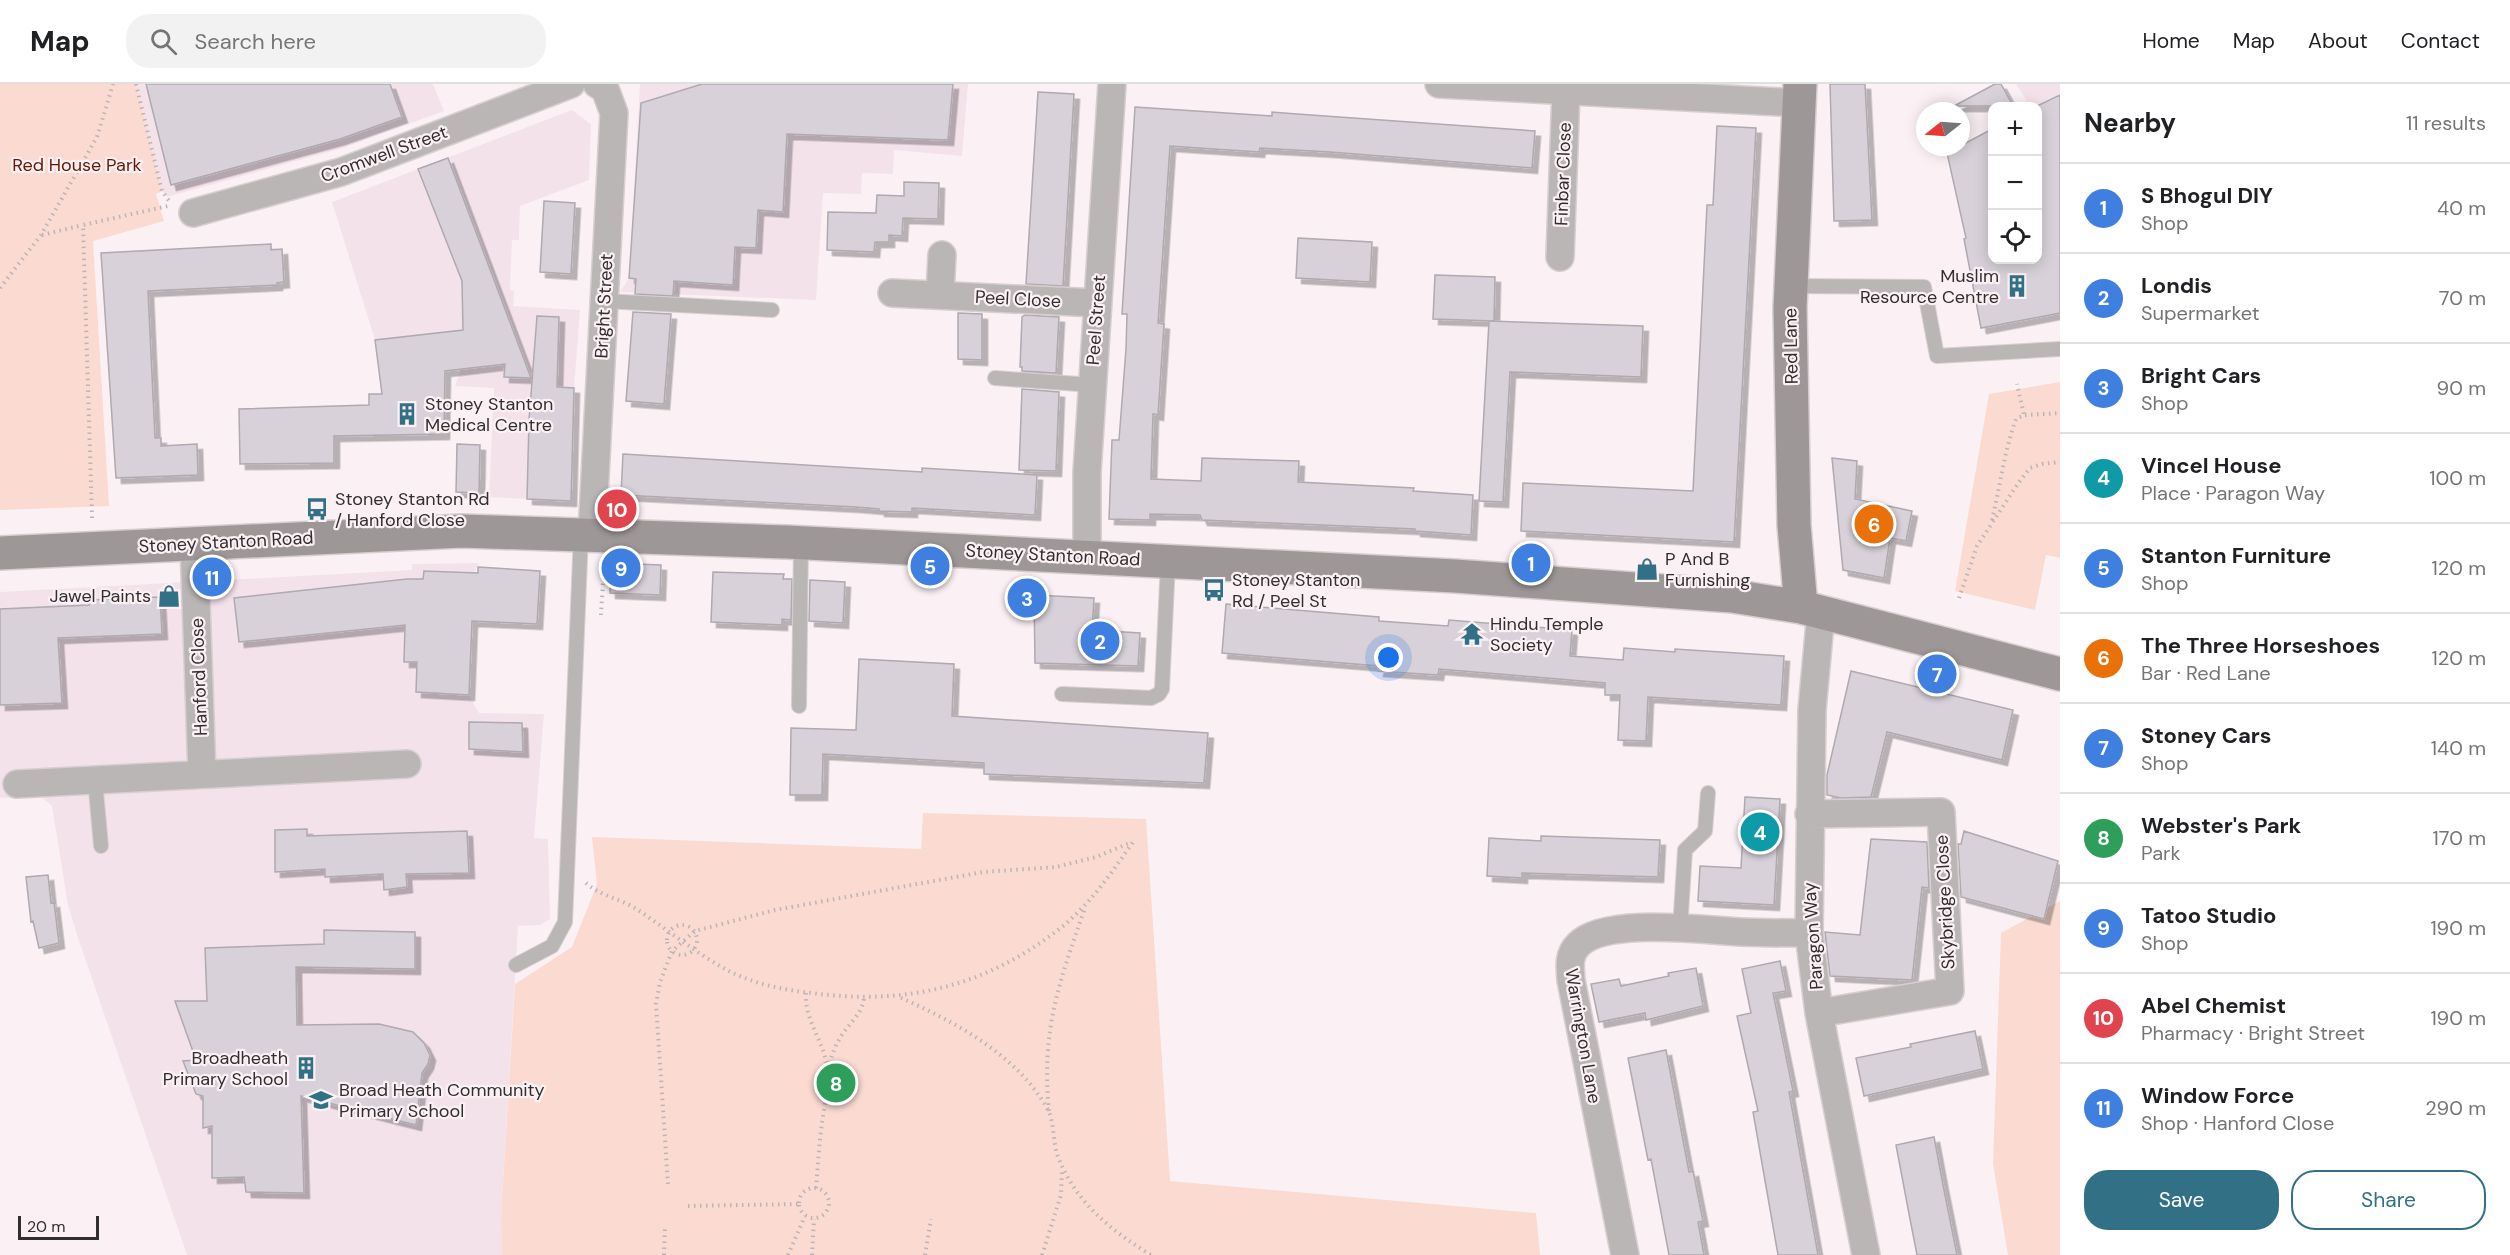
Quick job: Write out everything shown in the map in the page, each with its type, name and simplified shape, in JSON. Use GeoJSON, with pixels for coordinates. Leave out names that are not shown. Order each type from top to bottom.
{"type":"FeatureCollection","features":[{"type":"Feature","properties":{"kind":"main road","name":"Red Lane"},"geometry":{"type":"LineString","coordinates":[[1800,93],[1791,286],[1794,525],[1811,609]]}},
{"type":"Feature","properties":{"kind":"main road","name":"Stoney Stanton Road"},"geometry":{"type":"LineString","coordinates":[[0,553],[462,531],[801,542],[1478,578],[1732,596],[1811,609],[2060,674]]}},
{"type":"Feature","properties":{"kind":"street","name":"Cromwell Street"},"geometry":{"type":"LineString","coordinates":[[193,213],[341,172],[571,84]]}},
{"type":"Feature","properties":{"kind":"street","name":"Bright Street"},"geometry":{"type":"LineString","coordinates":[[593,535],[614,113],[605,89],[597,84]]}},
{"type":"Feature","properties":{"kind":"street","name":"Peel Street"},"geometry":{"type":"LineString","coordinates":[[1087,556],[1087,472],[1096,303],[1112,84]]}},
{"type":"Feature","properties":{"kind":"street"},"geometry":{"type":"LineString","coordinates":[[1439,84],[1566,91],[1800,93]]}},
{"type":"Feature","properties":{"kind":"street","name":"Finbar Close"},"geometry":{"type":"LineString","coordinates":[[1560,257],[1566,91]]}},
{"type":"Feature","properties":{"kind":"street"},"geometry":{"type":"LineString","coordinates":[[940,295],[942,255]]}},
{"type":"Feature","properties":{"kind":"street","name":"Peel Close"},"geometry":{"type":"LineString","coordinates":[[892,293],[1096,303]]}},
{"type":"Feature","properties":{"kind":"street","name":"Hanford Close"},"geometry":{"type":"LineString","coordinates":[[194,543],[202,774]]}},
{"type":"Feature","properties":{"kind":"street","name":"Paragon Way"},"geometry":{"type":"LineString","coordinates":[[1811,609],[1814,682],[1809,814],[1809,933],[1819,1013],[1866,1255]]}},
{"type":"Feature","properties":{"kind":"street"},"geometry":{"type":"LineString","coordinates":[[17,784],[407,764]]}},
{"type":"Feature","properties":{"kind":"street","name":"Skybridge Close"},"geometry":{"type":"LineString","coordinates":[[1809,814],[1941,812],[1950,991],[1819,1013]]}},
{"type":"Feature","properties":{"kind":"street","name":"Warrington Lane"},"geometry":{"type":"LineString","coordinates":[[1625,1255],[1571,980],[1570,958],[1576,946],[1586,938],[1604,931],[1646,927],[1809,933]]}},
{"type":"Feature","properties":{"kind":"lane"},"geometry":{"type":"LineString","coordinates":[[1791,286],[1923,286],[1937,356],[2060,349]]}},
{"type":"Feature","properties":{"kind":"lane"},"geometry":{"type":"LineString","coordinates":[[604,301],[772,310]]}},
{"type":"Feature","properties":{"kind":"lane"},"geometry":{"type":"LineString","coordinates":[[995,378],[1092,385]]}},
{"type":"Feature","properties":{"kind":"lane"},"geometry":{"type":"LineString","coordinates":[[516,965],[552,946],[565,922],[593,535]]}},
{"type":"Feature","properties":{"kind":"lane"},"geometry":{"type":"LineString","coordinates":[[799,706],[801,542]]}},
{"type":"Feature","properties":{"kind":"lane"},"geometry":{"type":"LineString","coordinates":[[1062,694],[1151,698],[1160,694],[1168,561]]}},
{"type":"Feature","properties":{"kind":"lane"},"geometry":{"type":"LineString","coordinates":[[95,780],[101,846]]}},
{"type":"Feature","properties":{"kind":"lane"},"geometry":{"type":"LineString","coordinates":[[1680,929],[1685,850],[1705,831],[1708,793]]}},
{"type":"Feature","properties":{"kind":"path"},"geometry":{"type":"LineString","coordinates":[[0,288],[41,235],[97,137],[113,84]]}},
{"type":"Feature","properties":{"kind":"path"},"geometry":{"type":"LineString","coordinates":[[41,235],[173,205],[162,191],[136,84]]}},
{"type":"Feature","properties":{"kind":"path"},"geometry":{"type":"LineString","coordinates":[[83,225],[94,549]]}},
{"type":"Feature","properties":{"kind":"path"},"geometry":{"type":"LineString","coordinates":[[2017,384],[2025,415]]}},
{"type":"Feature","properties":{"kind":"path"},"geometry":{"type":"LineString","coordinates":[[1990,525],[2002,480],[2007,442],[2016,419],[2025,415],[2060,413]]}},
{"type":"Feature","properties":{"kind":"path"},"geometry":{"type":"LineString","coordinates":[[1959,598],[1977,546],[2030,468],[2060,462]]}},
{"type":"Feature","properties":{"kind":"path"},"geometry":{"type":"LineString","coordinates":[[593,535],[600,616]]}},
{"type":"Feature","properties":{"kind":"path"},"geometry":{"type":"LineString","coordinates":[[584,876],[586,884],[636,909],[668,933],[682,941],[695,949],[729,971],[761,983],[806,993],[864,998],[900,997],[975,979],[1018,957],[1062,926],[1085,906],[1133,842],[1096,857],[1056,867],[983,872],[775,910],[695,931],[682,941],[672,951],[660,982],[656,1004],[668,1184]]}},
{"type":"Feature","properties":{"kind":"path"},"geometry":{"type":"LineString","coordinates":[[1085,906],[1059,982],[1051,1016],[1046,1055],[1049,1111],[1054,1144],[1062,1168],[1090,1210],[1121,1236],[1151,1255]]}},
{"type":"Feature","properties":{"kind":"path"},"geometry":{"type":"LineString","coordinates":[[680,924],[688,925],[695,931],[698,940],[695,949],[684,955],[672,951],[667,943],[668,933],[680,924]]}},
{"type":"Feature","properties":{"kind":"path"},"geometry":{"type":"LineString","coordinates":[[806,993],[806,1006],[828,1070],[816,1188]]}},
{"type":"Feature","properties":{"kind":"path"},"geometry":{"type":"LineString","coordinates":[[900,997],[988,1045],[1031,1086],[1049,1111]]}},
{"type":"Feature","properties":{"kind":"path"},"geometry":{"type":"LineString","coordinates":[[828,1070],[841,1036],[861,1011],[864,998]]}},
{"type":"Feature","properties":{"kind":"path"},"geometry":{"type":"LineString","coordinates":[[1042,1255],[1061,1195],[1062,1168]]}},
{"type":"Feature","properties":{"kind":"path"},"geometry":{"type":"LineString","coordinates":[[798,1204],[804,1192],[816,1188]]}},
{"type":"Feature","properties":{"kind":"path"},"geometry":{"type":"LineString","coordinates":[[798,1204],[806,1216],[814,1219],[823,1215],[829,1207],[828,1197],[816,1188]]}},
{"type":"Feature","properties":{"kind":"path"},"geometry":{"type":"LineString","coordinates":[[688,1206],[798,1204]]}},
{"type":"Feature","properties":{"kind":"path"},"geometry":{"type":"LineString","coordinates":[[788,1255],[806,1216]]}},
{"type":"Feature","properties":{"kind":"path"},"geometry":{"type":"LineString","coordinates":[[812,1255],[814,1219]]}},
{"type":"Feature","properties":{"kind":"path"},"geometry":{"type":"LineString","coordinates":[[925,1255],[931,1219]]}},
{"type":"Feature","properties":{"kind":"path"},"geometry":{"type":"LineString","coordinates":[[664,1255],[665,1226]]}},
{"type":"Feature","properties":{"kind":"shaded area"},"geometry":{"type":"Polygon","coordinates":[[[136,84],[433,84],[444,111],[343,148],[167,197],[162,191],[136,84]]]}},
{"type":"Feature","properties":{"kind":"shaded area"},"geometry":{"type":"Polygon","coordinates":[[[640,84],[968,84],[962,156],[894,150],[893,174],[862,173],[861,194],[823,193],[816,300],[620,292],[629,278],[640,84]]]}},
{"type":"Feature","properties":{"kind":"shaded area"},"geometry":{"type":"Polygon","coordinates":[[[2016,84],[2060,84],[2060,188],[2042,121],[2042,102],[2027,102],[2016,84]]]}},
{"type":"Feature","properties":{"kind":"shaded area"},"geometry":{"type":"Polygon","coordinates":[[[572,110],[591,124],[589,180],[520,206],[519,240],[512,240],[510,290],[514,291],[513,306],[580,310],[574,388],[530,387],[527,499],[489,497],[494,388],[455,386],[461,369],[380,378],[375,340],[332,202],[572,110]]]}},
{"type":"Feature","properties":{"kind":"shaded area"},"geometry":{"type":"Polygon","coordinates":[[[479,563],[474,573],[469,695],[479,713],[544,714],[534,838],[548,839],[550,919],[540,925],[518,926],[501,1216],[502,1255],[187,1255],[68,905],[52,806],[41,797],[0,798],[0,592],[412,570],[412,564],[479,563]]]}},
{"type":"Feature","properties":{"kind":"green space","name":"Red House Park"},"geometry":{"type":"Polygon","coordinates":[[[0,84],[136,84],[162,191],[156,194],[164,221],[93,241],[109,506],[0,510],[0,84]]]}},
{"type":"Feature","properties":{"kind":"green space"},"geometry":{"type":"Polygon","coordinates":[[[2060,382],[2060,558],[2046,555],[2035,610],[1955,591],[1989,394],[2060,382]]]}},
{"type":"Feature","properties":{"kind":"green space"},"geometry":{"type":"Polygon","coordinates":[[[923,813],[1146,819],[1170,1181],[1536,1213],[1540,1255],[502,1255],[501,1217],[515,984],[572,947],[597,884],[592,837],[921,849],[923,813]]]}},
{"type":"Feature","properties":{"kind":"green space"},"geometry":{"type":"Polygon","coordinates":[[[2060,901],[2060,1255],[2008,1255],[1993,1164],[2001,933],[2060,901]]]}},
{"type":"Feature","properties":{"kind":"building"},"geometry":{"type":"Polygon","coordinates":[[[146,84],[390,84],[402,117],[340,139],[171,185],[146,84]]]}},
{"type":"Feature","properties":{"kind":"building"},"geometry":{"type":"Polygon","coordinates":[[[702,84],[953,84],[948,140],[787,134],[783,212],[758,210],[756,248],[735,247],[733,285],[674,281],[673,296],[635,294],[636,279],[629,278],[641,103],[702,84]]]}},
{"type":"Feature","properties":{"kind":"building"},"geometry":{"type":"Polygon","coordinates":[[[1830,84],[1865,84],[1872,220],[1834,221],[1830,84]]]}},
{"type":"Feature","properties":{"kind":"building"},"geometry":{"type":"Polygon","coordinates":[[[1995,84],[2001,84],[2011,102],[1988,102],[1988,106],[1970,106],[1970,102],[1961,102],[1995,84]]]}},
{"type":"Feature","properties":{"kind":"building"},"geometry":{"type":"Polygon","coordinates":[[[1038,92],[1074,94],[1063,286],[1026,284],[1038,92]]]}},
{"type":"Feature","properties":{"kind":"building"},"geometry":{"type":"Polygon","coordinates":[[[2060,95],[2060,313],[1981,328],[1964,239],[1966,238],[1948,156],[1970,156],[1970,141],[1988,131],[1988,264],[2042,264],[2042,104],[2060,95]]]}},
{"type":"Feature","properties":{"kind":"building"},"geometry":{"type":"Polygon","coordinates":[[[1135,107],[1272,116],[1272,112],[1535,131],[1532,168],[1330,152],[1260,148],[1259,152],[1170,146],[1158,323],[1164,324],[1158,415],[1153,414],[1151,479],[1201,481],[1202,458],[1299,461],[1298,482],[1414,488],[1413,491],[1473,495],[1471,535],[1415,531],[1415,529],[1202,520],[1200,515],[1150,514],[1150,520],[1109,519],[1112,440],[1119,440],[1126,349],[1127,314],[1122,314],[1135,107]]]}},
{"type":"Feature","properties":{"kind":"building"},"geometry":{"type":"Polygon","coordinates":[[[1717,126],[1756,128],[1734,542],[1521,531],[1523,483],[1693,491],[1707,205],[1713,205],[1717,126]]]}},
{"type":"Feature","properties":{"kind":"building"},"geometry":{"type":"Polygon","coordinates":[[[448,158],[531,378],[504,377],[505,364],[445,371],[444,434],[334,436],[334,463],[240,464],[239,409],[369,405],[369,394],[382,394],[375,340],[463,330],[462,281],[418,169],[448,158]]]}},
{"type":"Feature","properties":{"kind":"building"},"geometry":{"type":"Polygon","coordinates":[[[904,182],[939,183],[938,219],[903,218],[902,236],[889,235],[889,242],[875,242],[874,252],[827,250],[828,212],[876,213],[877,195],[904,196],[904,182]]]}},
{"type":"Feature","properties":{"kind":"building"},"geometry":{"type":"Polygon","coordinates":[[[544,201],[575,203],[571,274],[540,272],[544,201]]]}},
{"type":"Feature","properties":{"kind":"building"},"geometry":{"type":"Polygon","coordinates":[[[1298,238],[1372,242],[1370,282],[1296,278],[1298,238]]]}},
{"type":"Feature","properties":{"kind":"building"},"geometry":{"type":"Polygon","coordinates":[[[271,244],[271,250],[282,249],[284,282],[277,283],[277,285],[148,291],[155,438],[161,438],[161,446],[197,444],[198,475],[116,478],[101,253],[271,244]]]}},
{"type":"Feature","properties":{"kind":"building"},"geometry":{"type":"Polygon","coordinates":[[[1435,275],[1495,277],[1494,321],[1433,319],[1435,275]]]}},
{"type":"Feature","properties":{"kind":"building"},"geometry":{"type":"Polygon","coordinates":[[[633,312],[671,314],[664,404],[626,401],[633,312]]]}},
{"type":"Feature","properties":{"kind":"building"},"geometry":{"type":"Polygon","coordinates":[[[958,313],[982,314],[982,360],[958,359],[958,313]]]}},
{"type":"Feature","properties":{"kind":"building"},"geometry":{"type":"Polygon","coordinates":[[[1025,315],[1059,317],[1056,373],[1022,371],[1020,367],[1022,317],[1025,315]]]}},
{"type":"Feature","properties":{"kind":"building"},"geometry":{"type":"Polygon","coordinates":[[[537,316],[559,317],[557,387],[574,388],[571,501],[527,499],[529,420],[537,316]]]}},
{"type":"Feature","properties":{"kind":"building"},"geometry":{"type":"Polygon","coordinates":[[[1489,321],[1643,326],[1641,377],[1510,372],[1503,502],[1479,501],[1489,321]]]}},
{"type":"Feature","properties":{"kind":"building"},"geometry":{"type":"Polygon","coordinates":[[[1022,389],[1059,392],[1056,471],[1019,470],[1022,389]]]}},
{"type":"Feature","properties":{"kind":"building"},"geometry":{"type":"Polygon","coordinates":[[[457,444],[480,445],[479,493],[456,492],[457,444]]]}},
{"type":"Feature","properties":{"kind":"building"},"geometry":{"type":"Polygon","coordinates":[[[623,454],[922,472],[922,468],[1037,475],[1035,515],[912,508],[912,512],[879,511],[879,509],[856,507],[621,495],[623,454]]]}},
{"type":"Feature","properties":{"kind":"building"},"geometry":{"type":"Polygon","coordinates":[[[1832,458],[1857,461],[1855,499],[1912,511],[1906,541],[1890,538],[1884,578],[1843,570],[1832,458]]]}},
{"type":"Feature","properties":{"kind":"building"},"geometry":{"type":"Polygon","coordinates":[[[611,563],[661,565],[660,595],[610,593],[611,563]]]}},
{"type":"Feature","properties":{"kind":"building"},"geometry":{"type":"Polygon","coordinates":[[[478,567],[540,571],[537,624],[472,621],[469,695],[416,692],[417,662],[404,662],[405,625],[239,642],[234,598],[423,579],[424,571],[478,573],[478,567]]]}},
{"type":"Feature","properties":{"kind":"building"},"geometry":{"type":"Polygon","coordinates":[[[713,572],[784,574],[783,579],[792,579],[791,620],[782,619],[782,625],[711,622],[713,572]]]}},
{"type":"Feature","properties":{"kind":"building"},"geometry":{"type":"Polygon","coordinates":[[[810,580],[845,582],[843,623],[809,621],[810,580]]]}},
{"type":"Feature","properties":{"kind":"building"},"geometry":{"type":"Polygon","coordinates":[[[1034,595],[1094,598],[1092,630],[1140,633],[1138,666],[1035,663],[1034,595]]]}},
{"type":"Feature","properties":{"kind":"building"},"geometry":{"type":"Polygon","coordinates":[[[160,597],[162,634],[58,638],[62,703],[0,705],[0,609],[89,605],[89,600],[160,597]]]}},
{"type":"Feature","properties":{"kind":"building"},"geometry":{"type":"Polygon","coordinates":[[[1226,604],[1379,617],[1379,621],[1448,626],[1449,620],[1572,630],[1570,656],[1623,660],[1624,648],[1784,656],[1781,705],[1648,697],[1646,741],[1618,740],[1620,695],[1605,695],[1605,683],[1439,669],[1438,675],[1378,671],[1379,666],[1222,653],[1226,604]]]}},
{"type":"Feature","properties":{"kind":"building"},"geometry":{"type":"Polygon","coordinates":[[[859,659],[954,664],[952,716],[1208,733],[1204,783],[984,774],[984,763],[823,754],[822,795],[790,795],[791,728],[856,730],[859,659]]]}},
{"type":"Feature","properties":{"kind":"building"},"geometry":{"type":"Polygon","coordinates":[[[1851,671],[2013,710],[2002,760],[1887,732],[1871,797],[1841,798],[1827,795],[1827,775],[1851,671]]]}},
{"type":"Feature","properties":{"kind":"building"},"geometry":{"type":"Polygon","coordinates":[[[469,722],[522,723],[523,752],[469,749],[469,722]]]}},
{"type":"Feature","properties":{"kind":"building"},"geometry":{"type":"Polygon","coordinates":[[[1745,797],[1780,799],[1774,905],[1698,901],[1700,866],[1741,868],[1745,797]]]}},
{"type":"Feature","properties":{"kind":"building"},"geometry":{"type":"Polygon","coordinates":[[[307,829],[307,836],[467,831],[469,873],[406,874],[407,887],[384,890],[383,874],[325,877],[325,869],[275,872],[275,830],[307,829]]]}},
{"type":"Feature","properties":{"kind":"building"},"geometry":{"type":"Polygon","coordinates":[[[1964,831],[2058,861],[2044,919],[1961,897],[1958,844],[1961,844],[1964,831]]]}},
{"type":"Feature","properties":{"kind":"building"},"geometry":{"type":"Polygon","coordinates":[[[1541,836],[1660,840],[1658,877],[1522,873],[1522,878],[1487,876],[1489,838],[1541,841],[1541,836]]]}},
{"type":"Feature","properties":{"kind":"building"},"geometry":{"type":"Polygon","coordinates":[[[1871,839],[1927,842],[1929,888],[1922,887],[1912,980],[1830,976],[1825,932],[1860,935],[1871,839]]]}},
{"type":"Feature","properties":{"kind":"building"},"geometry":{"type":"Polygon","coordinates":[[[48,875],[59,943],[39,948],[33,921],[31,922],[26,877],[48,875]]]}},
{"type":"Feature","properties":{"kind":"building","name":"Broadheath Primary School"},"geometry":{"type":"Polygon","coordinates":[[[324,930],[415,932],[415,969],[296,967],[297,1025],[379,1024],[413,1032],[424,1043],[430,1055],[428,1064],[422,1073],[416,1125],[301,1096],[304,1193],[246,1192],[244,1177],[212,1178],[212,1126],[203,1128],[203,1096],[196,1094],[183,1061],[196,1060],[175,1001],[207,1001],[205,948],[324,944],[324,930]]]}},
{"type":"Feature","properties":{"kind":"building"},"geometry":{"type":"Polygon","coordinates":[[[1780,961],[1786,991],[1773,993],[1793,1091],[1789,1092],[1818,1255],[1778,1255],[1753,1112],[1758,1111],[1737,1016],[1751,1013],[1742,969],[1780,961]]]}},
{"type":"Feature","properties":{"kind":"building"},"geometry":{"type":"Polygon","coordinates":[[[1696,968],[1703,1006],[1646,1020],[1645,1013],[1599,1022],[1591,984],[1619,979],[1621,986],[1696,968]]]}},
{"type":"Feature","properties":{"kind":"building"},"geometry":{"type":"Polygon","coordinates":[[[1975,1031],[1983,1069],[1864,1096],[1856,1058],[1975,1031]]]}},
{"type":"Feature","properties":{"kind":"building"},"geometry":{"type":"Polygon","coordinates":[[[1666,1050],[1689,1172],[1693,1171],[1703,1221],[1698,1222],[1704,1255],[1669,1255],[1651,1159],[1648,1160],[1628,1058],[1666,1050]]]}},
{"type":"Feature","properties":{"kind":"building"},"geometry":{"type":"Polygon","coordinates":[[[1934,1137],[1957,1255],[1917,1255],[1896,1145],[1934,1137]]]}},
{"type":"Feature","properties":{"kind":"place","name":"Muslim Resource Centre"},"geometry":{"type":"Point","coordinates":[2017,286]}},
{"type":"Feature","properties":{"kind":"place","name":"Stoney Stanton Medical Centre"},"geometry":{"type":"Point","coordinates":[407,414]}},
{"type":"Feature","properties":{"kind":"place","name":"Stoney Stanton Rd / Hanford Close"},"geometry":{"type":"Point","coordinates":[317,509]}},
{"type":"Feature","properties":{"kind":"place","name":"Abel Chemist"},"geometry":{"type":"Point","coordinates":[617,509]}},
{"type":"Feature","properties":{"kind":"place","name":"The Three Horseshoes"},"geometry":{"type":"Point","coordinates":[1874,524]}},
{"type":"Feature","properties":{"kind":"place","name":"S Bhogul DIY"},"geometry":{"type":"Point","coordinates":[1531,563]}},
{"type":"Feature","properties":{"kind":"place","name":"Stanton Furniture"},"geometry":{"type":"Point","coordinates":[930,566]}},
{"type":"Feature","properties":{"kind":"place","name":"Tatoo Studio"},"geometry":{"type":"Point","coordinates":[621,568]}},
{"type":"Feature","properties":{"kind":"place","name":"P And B Furnishing"},"geometry":{"type":"Point","coordinates":[1647,569]}},
{"type":"Feature","properties":{"kind":"place","name":"Window Force"},"geometry":{"type":"Point","coordinates":[212,577]}},
{"type":"Feature","properties":{"kind":"place","name":"Stoney Stanton Rd / Peel St"},"geometry":{"type":"Point","coordinates":[1214,590]}},
{"type":"Feature","properties":{"kind":"place","name":"Jawel Paints"},"geometry":{"type":"Point","coordinates":[169,596]}},
{"type":"Feature","properties":{"kind":"place","name":"Bright Cars"},"geometry":{"type":"Point","coordinates":[1027,598]}},
{"type":"Feature","properties":{"kind":"place","name":"Hindu Temple Society"},"geometry":{"type":"Point","coordinates":[1472,634]}},
{"type":"Feature","properties":{"kind":"place","name":"Londis"},"geometry":{"type":"Point","coordinates":[1100,641]}},
{"type":"Feature","properties":{"kind":"place","name":"Stoney Cars"},"geometry":{"type":"Point","coordinates":[1937,674]}},
{"type":"Feature","properties":{"kind":"place","name":"Vincel House"},"geometry":{"type":"Point","coordinates":[1760,832]}},
{"type":"Feature","properties":{"kind":"place","name":"Broadheath Primary School"},"geometry":{"type":"Point","coordinates":[306,1068]}},
{"type":"Feature","properties":{"kind":"place","name":"Webster's Park"},"geometry":{"type":"Point","coordinates":[836,1083]}},
{"type":"Feature","properties":{"kind":"place","name":"Broad Heath Community Primary School"},"geometry":{"type":"Point","coordinates":[321,1100]}}]}
